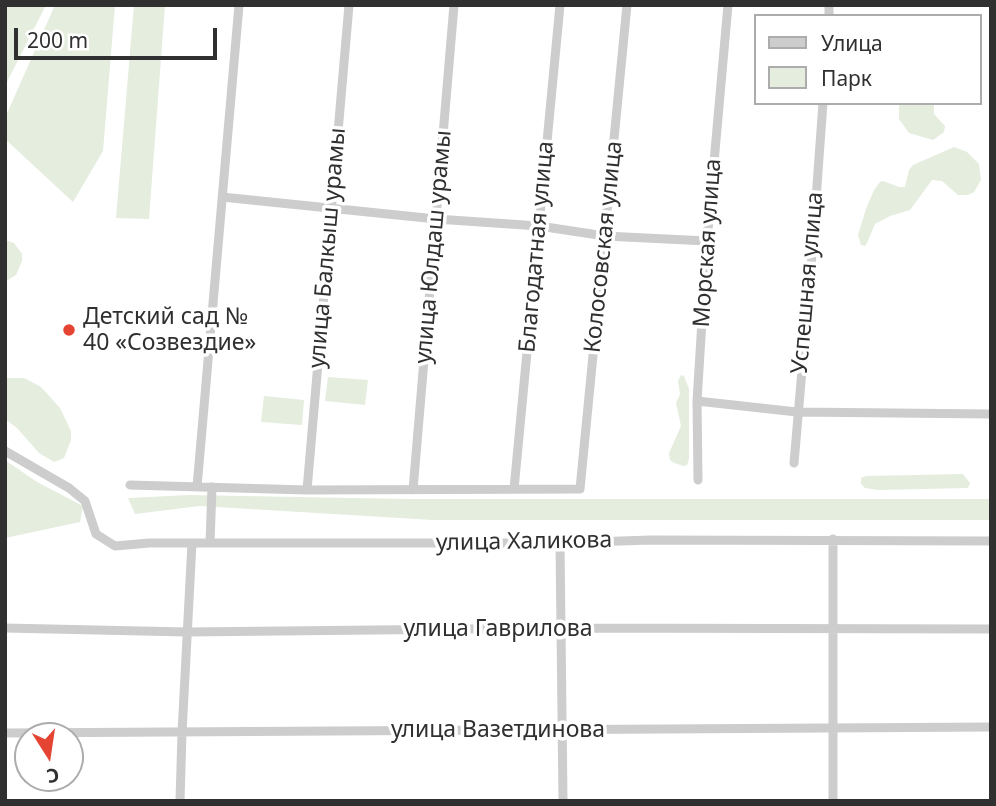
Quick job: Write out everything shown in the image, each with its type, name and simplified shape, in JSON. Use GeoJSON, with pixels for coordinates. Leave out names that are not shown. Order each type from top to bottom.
{"type":"FeatureCollection","features":[{"type":"Feature","properties":{"kind":"street"},"geometry":{"type":"LineString","coordinates":[[197,487],[239,5]]}},
{"type":"Feature","properties":{"kind":"street","name":"улица Балкыш урамы"},"geometry":{"type":"LineString","coordinates":[[307,490],[349,5]]}},
{"type":"Feature","properties":{"kind":"street","name":"улица Юлдаш урамы"},"geometry":{"type":"LineString","coordinates":[[414,489],[454,5]]}},
{"type":"Feature","properties":{"kind":"street","name":"Благодатная улица"},"geometry":{"type":"LineString","coordinates":[[514,489],[560,5]]}},
{"type":"Feature","properties":{"kind":"street","name":"Колосовская улица"},"geometry":{"type":"LineString","coordinates":[[514,489],[580,489],[627,5]]}},
{"type":"Feature","properties":{"kind":"street","name":"Морская улица"},"geometry":{"type":"LineString","coordinates":[[698,480],[697,401],[707,241],[727,5]]}},
{"type":"Feature","properties":{"kind":"street","name":"Успешная улица"},"geometry":{"type":"LineString","coordinates":[[794,463],[823,105]]}},
{"type":"Feature","properties":{"kind":"street"},"geometry":{"type":"LineString","coordinates":[[222,197],[436,219],[539,226],[605,236],[707,241]]}},
{"type":"Feature","properties":{"kind":"street"},"geometry":{"type":"LineString","coordinates":[[697,401],[797,412],[991,414]]}},
{"type":"Feature","properties":{"kind":"street","name":"улица Халикова"},"geometry":{"type":"LineString","coordinates":[[5,451],[69,488],[85,501],[96,534],[110,544],[127,546],[192,542],[560,543],[833,539],[991,541]]}},
{"type":"Feature","properties":{"kind":"street"},"geometry":{"type":"LineString","coordinates":[[130,485],[307,490],[514,489]]}},
{"type":"Feature","properties":{"kind":"street"},"geometry":{"type":"LineString","coordinates":[[209,543],[212,487]]}},
{"type":"Feature","properties":{"kind":"street"},"geometry":{"type":"LineString","coordinates":[[833,539],[833,801]]}},
{"type":"Feature","properties":{"kind":"street"},"geometry":{"type":"LineString","coordinates":[[180,801],[192,542]]}},
{"type":"Feature","properties":{"kind":"street"},"geometry":{"type":"LineString","coordinates":[[560,543],[563,801]]}},
{"type":"Feature","properties":{"kind":"street","name":"улица Гаврилова"},"geometry":{"type":"LineString","coordinates":[[5,628],[187,632],[561,628],[991,628]]}},
{"type":"Feature","properties":{"kind":"street","name":"улица Вазетдинова"},"geometry":{"type":"LineString","coordinates":[[5,733],[991,727]]}},
{"type":"Feature","properties":{"kind":"green space"},"geometry":{"type":"Polygon","coordinates":[[[5,5],[46,5],[5,86],[5,5]]]}},
{"type":"Feature","properties":{"kind":"green space"},"geometry":{"type":"Polygon","coordinates":[[[55,5],[115,5],[103,151],[73,202],[5,139],[5,118],[55,5]]]}},
{"type":"Feature","properties":{"kind":"green space"},"geometry":{"type":"Polygon","coordinates":[[[134,5],[165,5],[149,219],[116,218],[134,5]]]}},
{"type":"Feature","properties":{"kind":"green space"},"geometry":{"type":"Polygon","coordinates":[[[899,105],[934,105],[934,114],[945,126],[944,132],[933,140],[909,133],[899,119],[899,105]]]}},
{"type":"Feature","properties":{"kind":"green space"},"geometry":{"type":"Polygon","coordinates":[[[954,147],[967,152],[979,164],[981,180],[974,192],[958,195],[942,181],[932,180],[910,210],[875,224],[865,246],[861,245],[858,235],[866,209],[880,182],[905,187],[913,165],[954,147]]]}},
{"type":"Feature","properties":{"kind":"green space"},"geometry":{"type":"Polygon","coordinates":[[[5,240],[14,243],[22,254],[22,261],[16,275],[5,282],[5,240]]]}},
{"type":"Feature","properties":{"kind":"green space"},"geometry":{"type":"Polygon","coordinates":[[[681,375],[684,376],[689,389],[689,459],[684,466],[670,460],[669,453],[681,426],[676,403],[680,394],[678,381],[681,375]]]}},
{"type":"Feature","properties":{"kind":"green space"},"geometry":{"type":"Polygon","coordinates":[[[328,377],[368,380],[365,405],[325,401],[328,377]]]}},
{"type":"Feature","properties":{"kind":"green space"},"geometry":{"type":"Polygon","coordinates":[[[5,378],[24,378],[41,387],[60,408],[71,431],[71,440],[64,458],[54,462],[39,453],[17,428],[5,419],[5,378]]]}},
{"type":"Feature","properties":{"kind":"green space"},"geometry":{"type":"Polygon","coordinates":[[[264,396],[304,400],[302,425],[261,422],[264,396]]]}},
{"type":"Feature","properties":{"kind":"green space"},"geometry":{"type":"Polygon","coordinates":[[[5,460],[37,482],[83,506],[80,522],[5,538],[5,460]]]}},
{"type":"Feature","properties":{"kind":"green space"},"geometry":{"type":"Polygon","coordinates":[[[963,474],[970,483],[968,488],[877,490],[865,488],[861,484],[861,478],[866,476],[963,474]]]}},
{"type":"Feature","properties":{"kind":"green space"},"geometry":{"type":"Polygon","coordinates":[[[189,495],[407,499],[991,499],[991,520],[433,520],[200,506],[135,514],[128,498],[189,495]]]}},
{"type":"Feature","properties":{"kind":"place","name":"Детский сад № 40 «Созвездие»"},"geometry":{"type":"Point","coordinates":[69,330]}}]}
